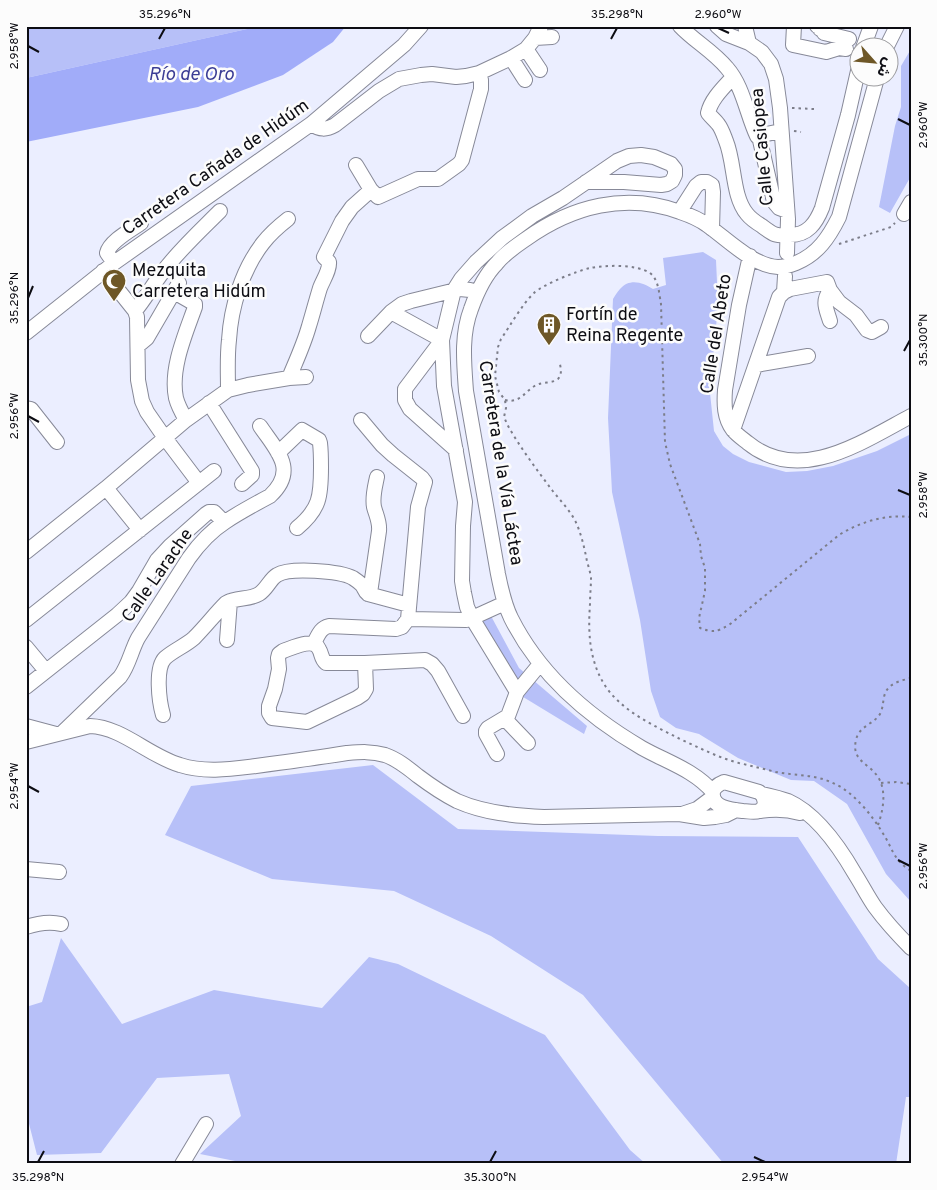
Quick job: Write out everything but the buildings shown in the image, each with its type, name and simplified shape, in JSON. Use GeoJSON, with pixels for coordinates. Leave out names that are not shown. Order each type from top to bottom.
{"type":"FeatureCollection","features":[{"type":"Feature","properties":{"kind":"street"},"geometry":{"type":"LineString","coordinates":[[680,26],[729,69],[743,97],[756,136],[759,136],[774,202],[779,208],[787,211]]}},
{"type":"Feature","properties":{"kind":"street","name":"Calle Casiopea"},"geometry":{"type":"LineString","coordinates":[[717,26],[726,34],[749,43],[762,52],[771,64],[776,79],[780,108],[787,211],[791,236],[787,253]]}},
{"type":"Feature","properties":{"kind":"street"},"geometry":{"type":"LineString","coordinates":[[745,26],[749,43]]}},
{"type":"Feature","properties":{"kind":"street"},"geometry":{"type":"LineString","coordinates":[[794,26],[793,45],[826,52],[847,44],[824,32],[825,30],[817,26]]}},
{"type":"Feature","properties":{"kind":"street"},"geometry":{"type":"LineString","coordinates":[[867,38],[871,26]]}},
{"type":"Feature","properties":{"kind":"street"},"geometry":{"type":"LineString","coordinates":[[891,38],[897,26]]}},
{"type":"Feature","properties":{"kind":"street"},"geometry":{"type":"LineString","coordinates":[[311,124],[316,128],[329,128],[379,91],[399,79],[432,74],[456,78],[479,73],[526,49],[538,32],[552,37]]}},
{"type":"Feature","properties":{"kind":"street","name":"Carretera Cañada de Hidúm"},"geometry":{"type":"LineString","coordinates":[[26,332],[109,267],[311,124],[404,45],[420,34]]}},
{"type":"Feature","properties":{"kind":"street"},"geometry":{"type":"LineString","coordinates":[[526,49],[540,70]]}},
{"type":"Feature","properties":{"kind":"street"},"geometry":{"type":"LineString","coordinates":[[511,58],[525,80]]}},
{"type":"Feature","properties":{"kind":"street"},"geometry":{"type":"LineString","coordinates":[[356,165],[376,196],[380,196],[418,179],[438,179],[462,160],[481,89],[479,73]]}},
{"type":"Feature","properties":{"kind":"street"},"geometry":{"type":"LineString","coordinates":[[733,78],[716,98],[708,113],[718,125],[727,143],[736,189],[744,209],[748,215],[779,236],[791,236],[805,232],[818,219],[854,88]]}},
{"type":"Feature","properties":{"kind":"street","name":"Carretera de la Vía Láctea"},"geometry":{"type":"LineString","coordinates":[[690,772],[658,757],[617,733],[573,698],[540,664],[510,617],[498,574],[466,391],[463,343],[470,310],[486,277],[497,262],[540,228],[587,208],[610,204],[635,202],[659,205],[691,216],[741,251],[765,264],[778,267],[791,265],[810,256],[832,231],[838,217],[874,88]]}},
{"type":"Feature","properties":{"kind":"street"},"geometry":{"type":"LineString","coordinates":[[848,115],[865,120]]}},
{"type":"Feature","properties":{"kind":"street"},"geometry":{"type":"LineString","coordinates":[[759,136],[781,131]]}},
{"type":"Feature","properties":{"kind":"street"},"geometry":{"type":"LineString","coordinates":[[517,692],[472,618],[464,593],[462,581],[465,502],[444,386],[442,340],[454,290],[461,279],[502,238],[532,216],[563,198],[586,182],[617,161],[629,156],[654,157],[671,164],[675,175],[672,181],[661,185],[624,182],[586,182]]}},
{"type":"Feature","properties":{"kind":"street"},"geometry":{"type":"LineString","coordinates":[[680,212],[696,186],[701,182],[707,182],[712,185],[713,192],[712,229]]}},
{"type":"Feature","properties":{"kind":"street"},"geometry":{"type":"LineString","coordinates":[[289,378],[303,345],[322,280],[329,267],[329,262],[324,256],[347,214],[371,190]]}},
{"type":"Feature","properties":{"kind":"street"},"geometry":{"type":"LineString","coordinates":[[691,194],[705,201],[713,202]]}},
{"type":"Feature","properties":{"kind":"street"},"geometry":{"type":"LineString","coordinates":[[563,198],[570,214]]}},
{"type":"Feature","properties":{"kind":"street"},"geometry":{"type":"LineString","coordinates":[[904,214],[911,202]]}},
{"type":"Feature","properties":{"kind":"street"},"geometry":{"type":"LineString","coordinates":[[135,311],[163,272],[220,211]]}},
{"type":"Feature","properties":{"kind":"street"},"geometry":{"type":"LineString","coordinates":[[228,390],[228,342],[236,299],[247,272],[262,244],[274,230],[288,219]]}},
{"type":"Feature","properties":{"kind":"street"},"geometry":{"type":"LineString","coordinates":[[141,223],[108,248],[109,267],[137,317],[140,396],[147,412],[199,483]]}},
{"type":"Feature","properties":{"kind":"street","name":"Calle del Abeto"},"geometry":{"type":"LineString","coordinates":[[733,430],[725,414],[725,390],[739,305],[750,256]]}},
{"type":"Feature","properties":{"kind":"street"},"geometry":{"type":"LineString","coordinates":[[784,292],[786,276]]}},
{"type":"Feature","properties":{"kind":"street"},"geometry":{"type":"LineString","coordinates":[[828,286],[790,289],[779,297],[733,430],[755,448],[769,456],[789,461],[809,460],[848,450],[911,416]]}},
{"type":"Feature","properties":{"kind":"street"},"geometry":{"type":"LineString","coordinates":[[828,286],[825,304],[830,321]]}},
{"type":"Feature","properties":{"kind":"street"},"geometry":{"type":"LineString","coordinates":[[828,286],[843,306],[852,311],[867,330],[872,332],[881,327]]}},
{"type":"Feature","properties":{"kind":"street"},"geometry":{"type":"LineString","coordinates":[[138,343],[141,344],[147,338],[176,288],[195,304],[180,350],[175,377],[176,400],[186,420]]}},
{"type":"Feature","properties":{"kind":"street"},"geometry":{"type":"LineString","coordinates":[[368,336],[391,312],[402,304],[460,289],[478,292]]}},
{"type":"Feature","properties":{"kind":"street"},"geometry":{"type":"LineString","coordinates":[[391,312],[442,340]]}},
{"type":"Feature","properties":{"kind":"street"},"geometry":{"type":"LineString","coordinates":[[442,340],[405,389],[405,400],[410,409],[456,450]]}},
{"type":"Feature","properties":{"kind":"street"},"geometry":{"type":"LineString","coordinates":[[756,365],[808,356]]}},
{"type":"Feature","properties":{"kind":"street"},"geometry":{"type":"LineString","coordinates":[[26,552],[106,488],[186,420],[228,390],[289,378],[306,377]]}},
{"type":"Feature","properties":{"kind":"street"},"geometry":{"type":"LineString","coordinates":[[209,404],[252,471],[252,475],[242,484]]}},
{"type":"Feature","properties":{"kind":"street"},"geometry":{"type":"LineString","coordinates":[[26,408],[30,409],[57,442]]}},
{"type":"Feature","properties":{"kind":"street"},"geometry":{"type":"LineString","coordinates":[[314,644],[324,627],[396,629],[402,627],[409,612],[418,507],[425,482],[382,445],[361,420]]}},
{"type":"Feature","properties":{"kind":"street","name":"Calle Larache"},"geometry":{"type":"LineString","coordinates":[[60,733],[120,677],[126,669],[138,638],[196,548],[224,522],[270,496],[276,490],[282,480],[285,469],[278,453],[260,426]]}},
{"type":"Feature","properties":{"kind":"street"},"geometry":{"type":"LineString","coordinates":[[278,453],[302,430],[319,440],[320,443],[321,485],[319,498],[315,510],[298,528]]}},
{"type":"Feature","properties":{"kind":"street"},"geometry":{"type":"LineString","coordinates":[[26,620],[214,471]]}},
{"type":"Feature","properties":{"kind":"street"},"geometry":{"type":"LineString","coordinates":[[368,594],[370,592],[380,524],[373,499],[376,477]]}},
{"type":"Feature","properties":{"kind":"street"},"geometry":{"type":"LineString","coordinates":[[106,488],[140,530]]}},
{"type":"Feature","properties":{"kind":"street"},"geometry":{"type":"LineString","coordinates":[[26,687],[118,615],[139,591],[157,560],[206,514],[214,512],[224,522]]}},
{"type":"Feature","properties":{"kind":"street"},"geometry":{"type":"LineString","coordinates":[[163,715],[159,700],[160,666],[164,659],[183,647],[230,601],[252,598],[260,593],[281,572],[294,570],[342,574],[363,586],[368,594],[409,612],[466,620],[505,603]]}},
{"type":"Feature","properties":{"kind":"street"},"geometry":{"type":"LineString","coordinates":[[227,640],[230,601]]}},
{"type":"Feature","properties":{"kind":"street"},"geometry":{"type":"LineString","coordinates":[[366,663],[366,689],[357,698],[307,722],[272,718],[269,713],[269,706],[279,668],[279,654],[309,642],[319,647],[322,660],[326,663],[425,660],[432,664],[438,672],[463,716]]}},
{"type":"Feature","properties":{"kind":"street"},"geometry":{"type":"LineString","coordinates":[[26,647],[46,671]]}},
{"type":"Feature","properties":{"kind":"street"},"geometry":{"type":"LineString","coordinates":[[497,754],[486,731],[508,716],[520,686],[540,664]]}},
{"type":"Feature","properties":{"kind":"street"},"geometry":{"type":"LineString","coordinates":[[505,719],[528,742]]}},
{"type":"Feature","properties":{"kind":"street"},"geometry":{"type":"LineString","coordinates":[[26,726],[60,733]]}},
{"type":"Feature","properties":{"kind":"street"},"geometry":{"type":"LineString","coordinates":[[26,742],[90,726],[98,726],[114,731],[179,765],[218,770],[346,753],[374,752],[386,755],[444,794],[472,807],[493,813],[522,816],[679,814],[704,818],[726,815],[736,810]]}},
{"type":"Feature","properties":{"kind":"street"},"geometry":{"type":"LineString","coordinates":[[690,772],[776,797],[802,809],[837,845],[874,906],[885,921],[911,948]]}},
{"type":"Feature","properties":{"kind":"street"},"geometry":{"type":"LineString","coordinates":[[690,772],[702,781],[713,795],[715,802],[720,806],[755,812],[776,809],[789,810],[812,818]]}},
{"type":"Feature","properties":{"kind":"street"},"geometry":{"type":"LineString","coordinates":[[679,814],[697,809],[713,795],[715,788],[724,782]]}},
{"type":"Feature","properties":{"kind":"street"},"geometry":{"type":"LineString","coordinates":[[760,810],[765,803],[765,798],[762,794]]}},
{"type":"Feature","properties":{"kind":"street"},"geometry":{"type":"LineString","coordinates":[[26,869],[59,872]]}},
{"type":"Feature","properties":{"kind":"street"},"geometry":{"type":"LineString","coordinates":[[26,927],[44,922],[61,924]]}},
{"type":"Feature","properties":{"kind":"street"},"geometry":{"type":"LineString","coordinates":[[182,1164],[206,1124]]}},
{"type":"Feature","properties":{"kind":"path"},"geometry":{"type":"LineString","coordinates":[[780,108],[814,109]]}},
{"type":"Feature","properties":{"kind":"path"},"geometry":{"type":"LineString","coordinates":[[837,244],[882,230]]}},
{"type":"Feature","properties":{"kind":"path"},"geometry":{"type":"LineString","coordinates":[[911,517],[873,520],[859,524],[831,541],[730,625],[712,632],[700,628],[699,618],[705,591],[705,568],[700,544],[670,464],[665,442],[661,304],[658,284],[651,274],[640,268],[608,266],[588,268],[548,284],[533,294],[501,339],[498,347],[495,376],[506,408],[504,417],[511,432],[552,491],[568,508],[579,529],[591,576],[588,631],[592,655],[605,685],[614,696],[635,714],[662,730],[708,752],[739,763],[780,772],[815,776],[838,785],[862,806],[884,833],[896,858],[911,871]]}},
{"type":"Feature","properties":{"kind":"path"},"geometry":{"type":"LineString","coordinates":[[504,400],[518,400],[532,387],[555,381],[562,373],[560,364]]}},
{"type":"Feature","properties":{"kind":"path"},"geometry":{"type":"LineString","coordinates":[[878,826],[884,801],[881,783],[874,771],[860,760],[855,748],[856,742],[860,731],[880,715],[888,688],[897,682],[911,678]]}},
{"type":"Feature","properties":{"kind":"path"},"geometry":{"type":"LineString","coordinates":[[881,783],[911,784]]}},
{"type":"Feature","properties":{"kind":"shaded area"},"geometry":{"type":"Polygon","coordinates":[[[26,26],[260,26],[26,78],[26,26]]]}},
{"type":"Feature","properties":{"kind":"shaded area"},"geometry":{"type":"Polygon","coordinates":[[[911,49],[911,176],[890,213],[879,207],[895,126],[901,107],[901,66],[911,49]]]}},
{"type":"Feature","properties":{"kind":"shaded area"},"geometry":{"type":"Polygon","coordinates":[[[703,252],[716,260],[718,305],[710,393],[714,431],[723,446],[733,454],[749,462],[786,472],[807,471],[833,466],[877,451],[911,434],[911,902],[886,874],[847,804],[814,781],[791,780],[738,758],[699,734],[676,728],[660,717],[651,691],[640,620],[612,492],[608,418],[613,299],[620,289],[628,283],[641,283],[653,289],[666,285],[663,258],[703,252]]]}},
{"type":"Feature","properties":{"kind":"shaded area"},"geometry":{"type":"Polygon","coordinates":[[[491,616],[519,668],[587,726],[584,734],[510,689],[468,627],[491,616]]]}},
{"type":"Feature","properties":{"kind":"shaded area"},"geometry":{"type":"Polygon","coordinates":[[[373,765],[458,829],[658,836],[798,837],[878,959],[911,989],[911,1097],[906,1097],[896,1164],[724,1164],[583,995],[491,936],[394,891],[272,879],[165,835],[191,786],[373,765]]]}},
{"type":"Feature","properties":{"kind":"shaded area"},"geometry":{"type":"Polygon","coordinates":[[[61,938],[122,1024],[214,990],[322,1008],[369,957],[398,964],[545,1035],[630,1150],[646,1164],[250,1164],[200,1154],[241,1116],[229,1074],[157,1078],[101,1153],[37,1155],[26,1112],[26,1007],[42,1002],[61,938]]]}},
{"type":"Feature","properties":{"kind":"water","name":"Río de Oro"},"geometry":{"type":"Polygon","coordinates":[[[260,26],[346,26],[333,42],[283,75],[198,107],[26,142],[26,78],[260,26]]]}},
{"type":"Feature","properties":{"kind":"place","name":"Mezquita Carretera Hidúm"},"geometry":{"type":"Point","coordinates":[114,302]}},
{"type":"Feature","properties":{"kind":"place","name":"Fortín de Reina Regente"},"geometry":{"type":"Point","coordinates":[549,346]}}]}
